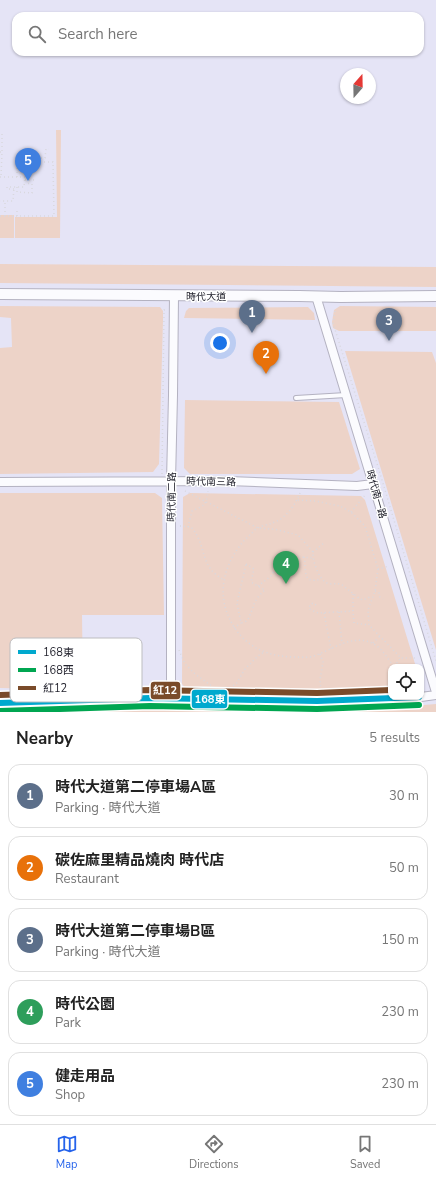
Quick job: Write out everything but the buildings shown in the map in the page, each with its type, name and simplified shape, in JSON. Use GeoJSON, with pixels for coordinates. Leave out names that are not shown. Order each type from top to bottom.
{"type":"FeatureCollection","features":[{"type":"Feature","properties":{"kind":"street","name":"時代大道"},"geometry":{"type":"LineString","coordinates":[[0,294],[341,297],[436,296]]}},
{"type":"Feature","properties":{"kind":"street","name":"時代南二路"},"geometry":{"type":"LineString","coordinates":[[170,699],[174,296]]}},
{"type":"Feature","properties":{"kind":"street","name":"時代南一路"},"geometry":{"type":"LineString","coordinates":[[316,296],[436,692]]}},
{"type":"Feature","properties":{"kind":"street","name":"時代南三路"},"geometry":{"type":"LineString","coordinates":[[0,482],[171,481],[357,486],[373,484]]}},
{"type":"Feature","properties":{"kind":"street"},"geometry":{"type":"LineString","coordinates":[[424,696],[436,695]]}},
{"type":"Feature","properties":{"kind":"street"},"geometry":{"type":"LineString","coordinates":[[142,700],[318,701],[388,698]]}},
{"type":"Feature","properties":{"kind":"street"},"geometry":{"type":"LineString","coordinates":[[0,702],[31,702],[32,712]]}},
{"type":"Feature","properties":{"kind":"lane"},"geometry":{"type":"LineString","coordinates":[[296,398],[346,395]]}},
{"type":"Feature","properties":{"kind":"path"},"geometry":{"type":"LineString","coordinates":[[2,134],[1,177],[25,177],[25,180],[36,180]]}},
{"type":"Feature","properties":{"kind":"path"},"geometry":{"type":"LineString","coordinates":[[17,177],[17,161],[37,162],[37,158],[45,158],[46,149],[49,149]]}},
{"type":"Feature","properties":{"kind":"path"},"geometry":{"type":"LineString","coordinates":[[29,166],[30,161]]}},
{"type":"Feature","properties":{"kind":"path"},"geometry":{"type":"LineString","coordinates":[[0,216],[54,216],[54,162],[40,162]]}},
{"type":"Feature","properties":{"kind":"path"},"geometry":{"type":"LineString","coordinates":[[18,166],[34,166]]}},
{"type":"Feature","properties":{"kind":"path"},"geometry":{"type":"LineString","coordinates":[[25,180],[24,187],[26,188],[26,193]]}},
{"type":"Feature","properties":{"kind":"path"},"geometry":{"type":"LineString","coordinates":[[17,187],[17,192],[32,193],[32,184],[25,183]]}},
{"type":"Feature","properties":{"kind":"path"},"geometry":{"type":"LineString","coordinates":[[0,201],[13,201],[14,188],[24,187]]}},
{"type":"Feature","properties":{"kind":"path"},"geometry":{"type":"LineString","coordinates":[[5,216],[6,201]]}},
{"type":"Feature","properties":{"kind":"path"},"geometry":{"type":"LineString","coordinates":[[17,210],[17,216]]}},
{"type":"Feature","properties":{"kind":"path"},"geometry":{"type":"LineString","coordinates":[[162,474],[164,310]]}},
{"type":"Feature","properties":{"kind":"path"},"geometry":{"type":"LineString","coordinates":[[335,311],[333,323],[436,661]]}},
{"type":"Feature","properties":{"kind":"path"},"geometry":{"type":"LineString","coordinates":[[185,491],[258,528],[274,529],[298,535],[313,552]]}},
{"type":"Feature","properties":{"kind":"path"},"geometry":{"type":"LineString","coordinates":[[188,527],[192,511],[204,506],[208,491]]}},
{"type":"Feature","properties":{"kind":"path"},"geometry":{"type":"LineString","coordinates":[[300,493],[289,512],[274,523],[258,528],[244,539],[233,555],[224,580],[224,595],[226,610],[234,628],[257,650],[273,655],[289,657],[312,656],[342,644],[353,641],[365,641],[373,643],[381,648],[392,664]]}},
{"type":"Feature","properties":{"kind":"path"},"geometry":{"type":"LineString","coordinates":[[351,512],[366,494]]}},
{"type":"Feature","properties":{"kind":"path"},"geometry":{"type":"LineString","coordinates":[[297,500],[315,501],[340,506],[351,512],[365,526],[378,569],[375,591],[368,610],[370,625],[401,658],[416,658]]}},
{"type":"Feature","properties":{"kind":"path"},"geometry":{"type":"LineString","coordinates":[[180,526],[191,527],[196,533],[206,563],[215,575],[224,580]]}},
{"type":"Feature","properties":{"kind":"path"},"geometry":{"type":"LineString","coordinates":[[324,543],[313,552],[312,558],[321,580],[330,584],[341,584],[352,594],[363,600],[373,595]]}},
{"type":"Feature","properties":{"kind":"path"},"geometry":{"type":"LineString","coordinates":[[258,586],[271,576],[280,559],[284,555],[312,558]]}},
{"type":"Feature","properties":{"kind":"path"},"geometry":{"type":"LineString","coordinates":[[304,557],[304,573],[308,578],[315,581],[321,580]]}},
{"type":"Feature","properties":{"kind":"path"},"geometry":{"type":"LineString","coordinates":[[234,628],[240,623],[247,621],[258,596],[265,590],[251,582],[254,569],[246,564],[237,603],[240,623]]}},
{"type":"Feature","properties":{"kind":"path"},"geometry":{"type":"LineString","coordinates":[[378,569],[390,566]]}},
{"type":"Feature","properties":{"kind":"path"},"geometry":{"type":"LineString","coordinates":[[375,591],[379,593],[380,597],[383,599]]}},
{"type":"Feature","properties":{"kind":"path"},"geometry":{"type":"LineString","coordinates":[[352,594],[354,623],[370,625]]}},
{"type":"Feature","properties":{"kind":"path"},"geometry":{"type":"LineString","coordinates":[[316,605],[313,603],[310,604],[309,609],[318,613],[353,611]]}},
{"type":"Feature","properties":{"kind":"path"},"geometry":{"type":"LineString","coordinates":[[339,612],[342,644]]}},
{"type":"Feature","properties":{"kind":"path"},"geometry":{"type":"LineString","coordinates":[[324,613],[331,649]]}},
{"type":"Feature","properties":{"kind":"path"},"geometry":{"type":"LineString","coordinates":[[373,643],[380,636]]}},
{"type":"Feature","properties":{"kind":"path"},"geometry":{"type":"LineString","coordinates":[[179,650],[185,664],[195,674],[222,693],[236,684],[245,669],[264,652]]}},
{"type":"Feature","properties":{"kind":"path"},"geometry":{"type":"LineString","coordinates":[[320,654],[323,662],[320,680],[321,692]]}},
{"type":"Feature","properties":{"kind":"path"},"geometry":{"type":"LineString","coordinates":[[396,664],[401,658]]}},
{"type":"Feature","properties":{"kind":"shaded area"},"geometry":{"type":"Polygon","coordinates":[[[56,130],[61,130],[60,238],[15,238],[15,217],[57,217],[56,130]]]}},
{"type":"Feature","properties":{"kind":"shaded area"},"geometry":{"type":"Polygon","coordinates":[[[0,215],[14,215],[14,238],[0,238],[0,215]]]}},
{"type":"Feature","properties":{"kind":"shaded area"},"geometry":{"type":"Polygon","coordinates":[[[0,264],[436,267],[436,287],[0,283],[0,264]]]}},
{"type":"Feature","properties":{"kind":"shaded area"},"geometry":{"type":"Polygon","coordinates":[[[0,306],[160,307],[163,311],[163,320],[159,464],[153,472],[0,474],[0,348],[12,347],[11,318],[0,317],[0,306]]]}},
{"type":"Feature","properties":{"kind":"shaded area"},"geometry":{"type":"Polygon","coordinates":[[[340,306],[436,307],[436,331],[339,331],[333,328],[332,322],[334,310],[340,306]]]}},
{"type":"Feature","properties":{"kind":"shaded area"},"geometry":{"type":"Polygon","coordinates":[[[308,307],[314,313],[315,320],[184,318],[186,311],[189,308],[308,307]]]}},
{"type":"Feature","properties":{"kind":"shaded area"},"geometry":{"type":"Polygon","coordinates":[[[345,351],[432,352],[436,363],[436,650],[345,351]]]}},
{"type":"Feature","properties":{"kind":"shaded area"},"geometry":{"type":"Polygon","coordinates":[[[185,400],[339,402],[360,469],[352,474],[190,474],[184,468],[185,400]]]}},
{"type":"Feature","properties":{"kind":"shaded area"},"geometry":{"type":"Polygon","coordinates":[[[0,493],[155,493],[162,498],[164,615],[82,615],[82,638],[10,638],[10,688],[0,688],[0,493]]]}},
{"type":"Feature","properties":{"kind":"shaded area"},"geometry":{"type":"Polygon","coordinates":[[[190,493],[361,496],[365,500],[415,664],[388,664],[388,690],[187,690],[182,684],[183,497],[190,493]]]}},
{"type":"Feature","properties":{"kind":"shaded area"},"geometry":{"type":"Polygon","coordinates":[[[0,704],[412,706],[436,704],[436,712],[0,712],[0,704]]]}},
{"type":"Feature","properties":{"kind":"transit line","name":"紅12"},"geometry":{"type":"LineString","coordinates":[[142,690],[317,693],[388,690]]}},
{"type":"Feature","properties":{"kind":"transit line","name":"紅12"},"geometry":{"type":"LineString","coordinates":[[0,695],[10,695]]}},
{"type":"Feature","properties":{"kind":"transit line","name":"168東"},"geometry":{"type":"LineString","coordinates":[[142,698],[317,701],[388,698]]}},
{"type":"Feature","properties":{"kind":"transit line","name":"168東"},"geometry":{"type":"LineString","coordinates":[[0,703],[30,702]]}},
{"type":"Feature","properties":{"kind":"transit line","name":"168西"},"geometry":{"type":"LineString","coordinates":[[0,711],[150,706],[317,709],[419,705]]}},
{"type":"Feature","properties":{"kind":"place","name":"健走用品"},"geometry":{"type":"Point","coordinates":[28,181]}},
{"type":"Feature","properties":{"kind":"place","name":"時代大道第二停車場A區"},"geometry":{"type":"Point","coordinates":[252,333]}},
{"type":"Feature","properties":{"kind":"place","name":"時代大道第二停車場B區"},"geometry":{"type":"Point","coordinates":[389,341]}},
{"type":"Feature","properties":{"kind":"place","name":"碳佐麻里精品燒肉 時代店"},"geometry":{"type":"Point","coordinates":[266,374]}},
{"type":"Feature","properties":{"kind":"place","name":"時代公園"},"geometry":{"type":"Point","coordinates":[286,584]}}]}
